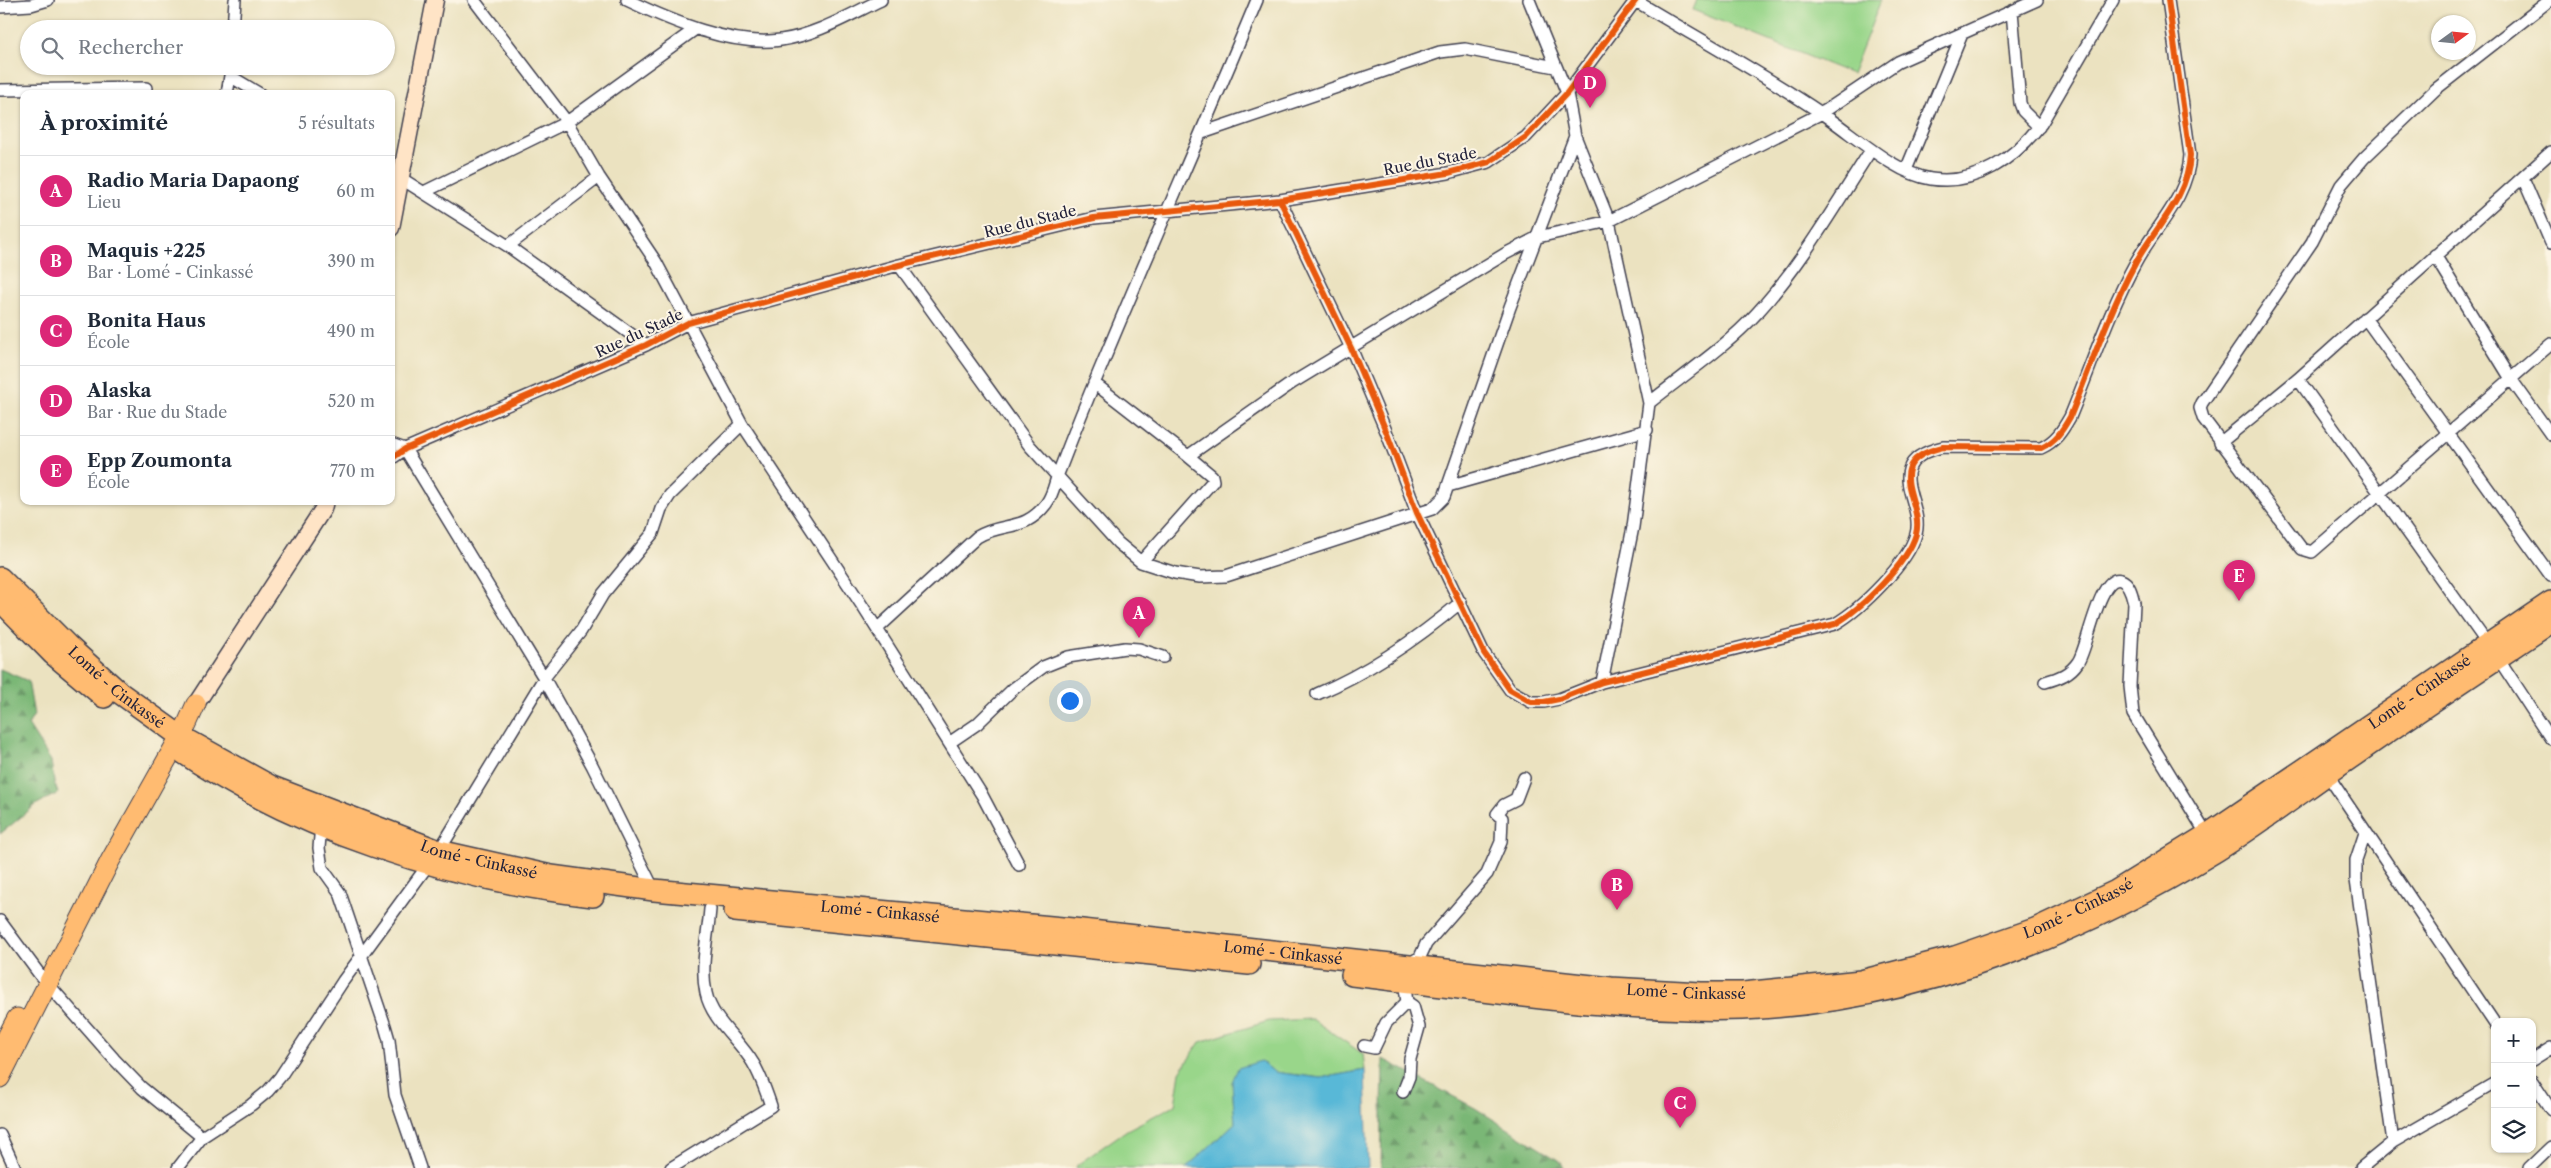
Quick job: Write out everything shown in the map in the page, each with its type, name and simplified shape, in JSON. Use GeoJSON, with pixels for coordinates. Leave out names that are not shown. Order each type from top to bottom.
{"type":"FeatureCollection","features":[{"type":"Feature","properties":{"kind":"highway","name":"Lomé - Cinkassé"},"geometry":{"type":"LineString","coordinates":[[0,578],[120,693],[174,739],[234,786],[321,825],[545,891],[654,896],[1073,929],[1656,1008],[1743,1009],[1961,971],[2041,943],[2123,904],[2217,850],[2328,774],[2393,720]]}},
{"type":"Feature","properties":{"kind":"highway","name":"Lomé - Cinkassé"},"geometry":{"type":"LineString","coordinates":[[0,600],[53,654],[112,705],[174,739],[272,787],[433,858]]}},
{"type":"Feature","properties":{"kind":"highway","name":"Lomé - Cinkassé"},"geometry":{"type":"LineString","coordinates":[[1863,988],[2035,929],[2116,892],[2393,720],[2493,652],[2551,602]]}},
{"type":"Feature","properties":{"kind":"highway","name":"Lomé - Cinkassé"},"geometry":{"type":"LineString","coordinates":[[2493,652],[2551,622]]}},
{"type":"Feature","properties":{"kind":"highway","name":"Lomé - Cinkassé"},"geometry":{"type":"LineString","coordinates":[[654,896],[710,909],[1405,973]]}},
{"type":"Feature","properties":{"kind":"main road"},"geometry":{"type":"LineString","coordinates":[[0,1078],[45,979],[130,806],[196,704]]}},
{"type":"Feature","properties":{"kind":"main road"},"geometry":{"type":"LineString","coordinates":[[0,1050],[45,979]]}},
{"type":"Feature","properties":{"kind":"street"},"geometry":{"type":"LineString","coordinates":[[0,7],[31,5],[48,0]]}},
{"type":"Feature","properties":{"kind":"street"},"geometry":{"type":"LineString","coordinates":[[234,20],[235,0]]}},
{"type":"Feature","properties":{"kind":"street"},"geometry":{"type":"LineString","coordinates":[[435,0],[396,175],[508,246],[646,345]]}},
{"type":"Feature","properties":{"kind":"street"},"geometry":{"type":"LineString","coordinates":[[474,0],[567,122],[599,177],[656,262],[742,424],[877,629],[995,816],[1019,865]]}},
{"type":"Feature","properties":{"kind":"street"},"geometry":{"type":"LineString","coordinates":[[627,0],[694,30],[744,39],[782,40],[810,33],[880,0]]}},
{"type":"Feature","properties":{"kind":"street"},"geometry":{"type":"LineString","coordinates":[[877,629],[977,537],[986,532],[1020,525],[1030,520],[1051,496],[1057,476],[1094,383],[1165,211],[1202,133],[1257,0]]}},
{"type":"Feature","properties":{"kind":"street"},"geometry":{"type":"LineString","coordinates":[[1529,0],[1567,93],[1575,136],[1609,221],[1649,403],[1632,535],[1602,682]]}},
{"type":"Feature","properties":{"kind":"street"},"geometry":{"type":"LineString","coordinates":[[1188,456],[1292,382],[1351,348],[1475,271],[1538,237],[1609,221],[1822,113],[1898,62],[2037,0]]}},
{"type":"Feature","properties":{"kind":"street"},"geometry":{"type":"LineString","coordinates":[[1636,1],[1822,113],[1871,150],[1916,176],[1942,180],[1988,170],[2010,158],[2027,143],[2113,0]]}},
{"type":"Feature","properties":{"kind":"street"},"geometry":{"type":"LineString","coordinates":[[1280,200],[1351,348],[1386,431],[1417,513],[1484,653],[1499,677],[1521,698],[1531,702],[1559,699],[1602,682],[1835,624],[1862,605],[1912,546],[1917,532],[1917,521],[1909,493],[1908,478],[1917,458],[1928,450],[1943,447],[2041,448],[2051,443],[2059,435],[2070,417],[2136,263],[2184,188],[2189,172],[2190,155],[2168,0]]}},
{"type":"Feature","properties":{"kind":"street","name":"Rue du Stade"},"geometry":{"type":"LineString","coordinates":[[395,456],[406,449],[646,345],[688,323],[899,265],[1094,218],[1280,200],[1448,173],[1489,162],[1526,137],[1567,93],[1636,1]]}},
{"type":"Feature","properties":{"kind":"street"},"geometry":{"type":"LineString","coordinates":[[2547,3],[2427,97],[2375,146],[2341,185],[2312,242],[2202,403],[2201,414],[2220,443],[2302,550],[2307,553],[2316,550],[2551,344]]}},
{"type":"Feature","properties":{"kind":"street"},"geometry":{"type":"LineString","coordinates":[[2012,11],[2020,103],[2024,111],[2038,127]]}},
{"type":"Feature","properties":{"kind":"street"},"geometry":{"type":"LineString","coordinates":[[424,192],[567,122],[694,30]]}},
{"type":"Feature","properties":{"kind":"street"},"geometry":{"type":"LineString","coordinates":[[1906,170],[1962,34]]}},
{"type":"Feature","properties":{"kind":"street"},"geometry":{"type":"LineString","coordinates":[[1202,133],[1440,52],[1476,50],[1555,67]]}},
{"type":"Feature","properties":{"kind":"street"},"geometry":{"type":"LineString","coordinates":[[228,90],[230,75]]}},
{"type":"Feature","properties":{"kind":"street"},"geometry":{"type":"LineString","coordinates":[[236,75],[255,90]]}},
{"type":"Feature","properties":{"kind":"street"},"geometry":{"type":"LineString","coordinates":[[105,90],[146,88]]}},
{"type":"Feature","properties":{"kind":"street"},"geometry":{"type":"LineString","coordinates":[[0,90],[20,90]]}},
{"type":"Feature","properties":{"kind":"street"},"geometry":{"type":"LineString","coordinates":[[899,265],[1028,445],[1118,543],[1140,562],[1189,576],[1213,578],[1226,576],[1437,505],[1448,486],[1510,307],[1575,136]]}},
{"type":"Feature","properties":{"kind":"street"},"geometry":{"type":"LineString","coordinates":[[1649,403],[1740,330],[1770,298],[1808,247],[1871,150]]}},
{"type":"Feature","properties":{"kind":"street"},"geometry":{"type":"LineString","coordinates":[[2220,443],[2298,379],[2551,152]]}},
{"type":"Feature","properties":{"kind":"street"},"geometry":{"type":"LineString","coordinates":[[508,246],[599,177]]}},
{"type":"Feature","properties":{"kind":"street"},"geometry":{"type":"LineString","coordinates":[[2523,178],[2551,243]]}},
{"type":"Feature","properties":{"kind":"street"},"geometry":{"type":"LineString","coordinates":[[2435,255],[2511,378],[2551,435]]}},
{"type":"Feature","properties":{"kind":"street"},"geometry":{"type":"LineString","coordinates":[[2365,318],[2551,576]]}},
{"type":"Feature","properties":{"kind":"street"},"geometry":{"type":"LineString","coordinates":[[2298,379],[2493,652],[2551,739]]}},
{"type":"Feature","properties":{"kind":"street"},"geometry":{"type":"LineString","coordinates":[[1094,383],[1212,476],[1213,481],[1140,562]]}},
{"type":"Feature","properties":{"kind":"street"},"geometry":{"type":"LineString","coordinates":[[178,1168],[202,1137],[268,1091],[362,958],[379,929],[433,858],[544,678],[580,631],[604,594],[653,533],[661,509],[670,495],[742,424]]}},
{"type":"Feature","properties":{"kind":"street"},"geometry":{"type":"LineString","coordinates":[[1448,486],[1647,430]]}},
{"type":"Feature","properties":{"kind":"street"},"geometry":{"type":"LineString","coordinates":[[395,445],[406,449],[544,678],[592,765],[654,896]]}},
{"type":"Feature","properties":{"kind":"street"},"geometry":{"type":"LineString","coordinates":[[196,704],[326,505]]}},
{"type":"Feature","properties":{"kind":"street"},"geometry":{"type":"LineString","coordinates":[[2046,682],[2070,671],[2078,661],[2084,650],[2104,591],[2112,581],[2118,579],[2124,581],[2131,592],[2134,603],[2130,686],[2133,714],[2208,835]]}},
{"type":"Feature","properties":{"kind":"street"},"geometry":{"type":"LineString","coordinates":[[1317,694],[1358,676],[1386,659],[1461,602]]}},
{"type":"Feature","properties":{"kind":"street"},"geometry":{"type":"LineString","coordinates":[[949,743],[977,724],[1012,689],[1043,667],[1068,657],[1126,648],[1139,649],[1163,657]]}},
{"type":"Feature","properties":{"kind":"street"},"geometry":{"type":"LineString","coordinates":[[2328,774],[2365,833],[2491,1018]]}},
{"type":"Feature","properties":{"kind":"street"},"geometry":{"type":"LineString","coordinates":[[1364,1046],[1374,1048],[1386,1023],[1407,1002],[1405,973],[1420,957],[1426,944],[1487,874],[1501,842],[1502,818],[1497,814],[1504,804],[1516,798],[1524,778]]}},
{"type":"Feature","properties":{"kind":"street"},"geometry":{"type":"LineString","coordinates":[[321,825],[319,848],[322,868],[340,893],[389,1040],[395,1095],[420,1168]]}},
{"type":"Feature","properties":{"kind":"street"},"geometry":{"type":"LineString","coordinates":[[2365,833],[2356,860],[2356,880],[2393,1142]]}},
{"type":"Feature","properties":{"kind":"street"},"geometry":{"type":"LineString","coordinates":[[671,1168],[771,1106],[754,1063],[716,1016],[706,994],[704,976],[710,909]]}},
{"type":"Feature","properties":{"kind":"street"},"geometry":{"type":"LineString","coordinates":[[0,921],[45,979],[114,1059],[142,1088],[202,1137]]}},
{"type":"Feature","properties":{"kind":"street"},"geometry":{"type":"LineString","coordinates":[[1403,1092],[1409,1077],[1410,1059],[1419,1027],[1413,1006],[1407,1002]]}},
{"type":"Feature","properties":{"kind":"street"},"geometry":{"type":"LineString","coordinates":[[2536,1057],[2551,1048]]}},
{"type":"Feature","properties":{"kind":"street"},"geometry":{"type":"LineString","coordinates":[[2361,1168],[2393,1142],[2491,1084]]}},
{"type":"Feature","properties":{"kind":"street"},"geometry":{"type":"LineString","coordinates":[[2536,1087],[2551,1110]]}},
{"type":"Feature","properties":{"kind":"street"},"geometry":{"type":"LineString","coordinates":[[0,1135],[15,1168]]}},
{"type":"Feature","properties":{"kind":"street"},"geometry":{"type":"LineString","coordinates":[[2529,1168],[2551,1147]]}},
{"type":"Feature","properties":{"kind":"green space"},"geometry":{"type":"Polygon","coordinates":[[[1697,0],[1881,0],[1852,74],[1693,10],[1697,0]]]}},
{"type":"Feature","properties":{"kind":"green space"},"geometry":{"type":"Polygon","coordinates":[[[0,669],[28,681],[34,715],[28,725],[51,761],[54,782],[58,793],[37,804],[0,834],[0,669]]]}},
{"type":"Feature","properties":{"kind":"green space"},"geometry":{"type":"Polygon","coordinates":[[[1312,1019],[1363,1054],[1365,1070],[1321,1078],[1274,1072],[1261,1061],[1232,1082],[1235,1123],[1186,1168],[1076,1168],[1077,1165],[1127,1130],[1175,1105],[1180,1072],[1200,1042],[1269,1021],[1312,1019]]]}},
{"type":"Feature","properties":{"kind":"green space"},"geometry":{"type":"Polygon","coordinates":[[[1383,1059],[1475,1108],[1561,1162],[1564,1168],[1381,1168],[1383,1059]]]}},
{"type":"Feature","properties":{"kind":"water"},"geometry":{"type":"Polygon","coordinates":[[[1261,1061],[1274,1072],[1321,1078],[1365,1070],[1368,1168],[1186,1168],[1235,1123],[1232,1082],[1238,1068],[1261,1061]]]}},
{"type":"Feature","properties":{"kind":"cycle path"},"geometry":{"type":"LineString","coordinates":[[395,456],[405,449],[646,345],[688,323],[899,265],[1094,218],[1280,200],[1448,173],[1489,162],[1526,137],[1567,93],[1636,0]]}},
{"type":"Feature","properties":{"kind":"cycle path"},"geometry":{"type":"LineString","coordinates":[[1280,200],[1351,348],[1386,431],[1417,513],[1484,653],[1510,690],[1531,702],[1559,699],[1602,682],[1835,624],[1870,597],[1894,571],[1911,546],[1916,534],[1917,522],[1908,484],[1908,473],[1913,462],[1924,454],[1943,447],[2041,448],[2058,435],[2070,417],[2126,281],[2144,249],[2170,211],[2184,185],[2188,170],[2190,155],[2168,0]]}},
{"type":"Feature","properties":{"kind":"place","name":"Alaska"},"geometry":{"type":"Point","coordinates":[1590,108]}},
{"type":"Feature","properties":{"kind":"place","name":"Epp Zoumonta"},"geometry":{"type":"Point","coordinates":[2239,601]}},
{"type":"Feature","properties":{"kind":"place","name":"Radio Maria Dapaong"},"geometry":{"type":"Point","coordinates":[1139,638]}},
{"type":"Feature","properties":{"kind":"place","name":"Maquis +225"},"geometry":{"type":"Point","coordinates":[1617,910]}},
{"type":"Feature","properties":{"kind":"place","name":"Bonita Haus"},"geometry":{"type":"Point","coordinates":[1680,1128]}}]}
